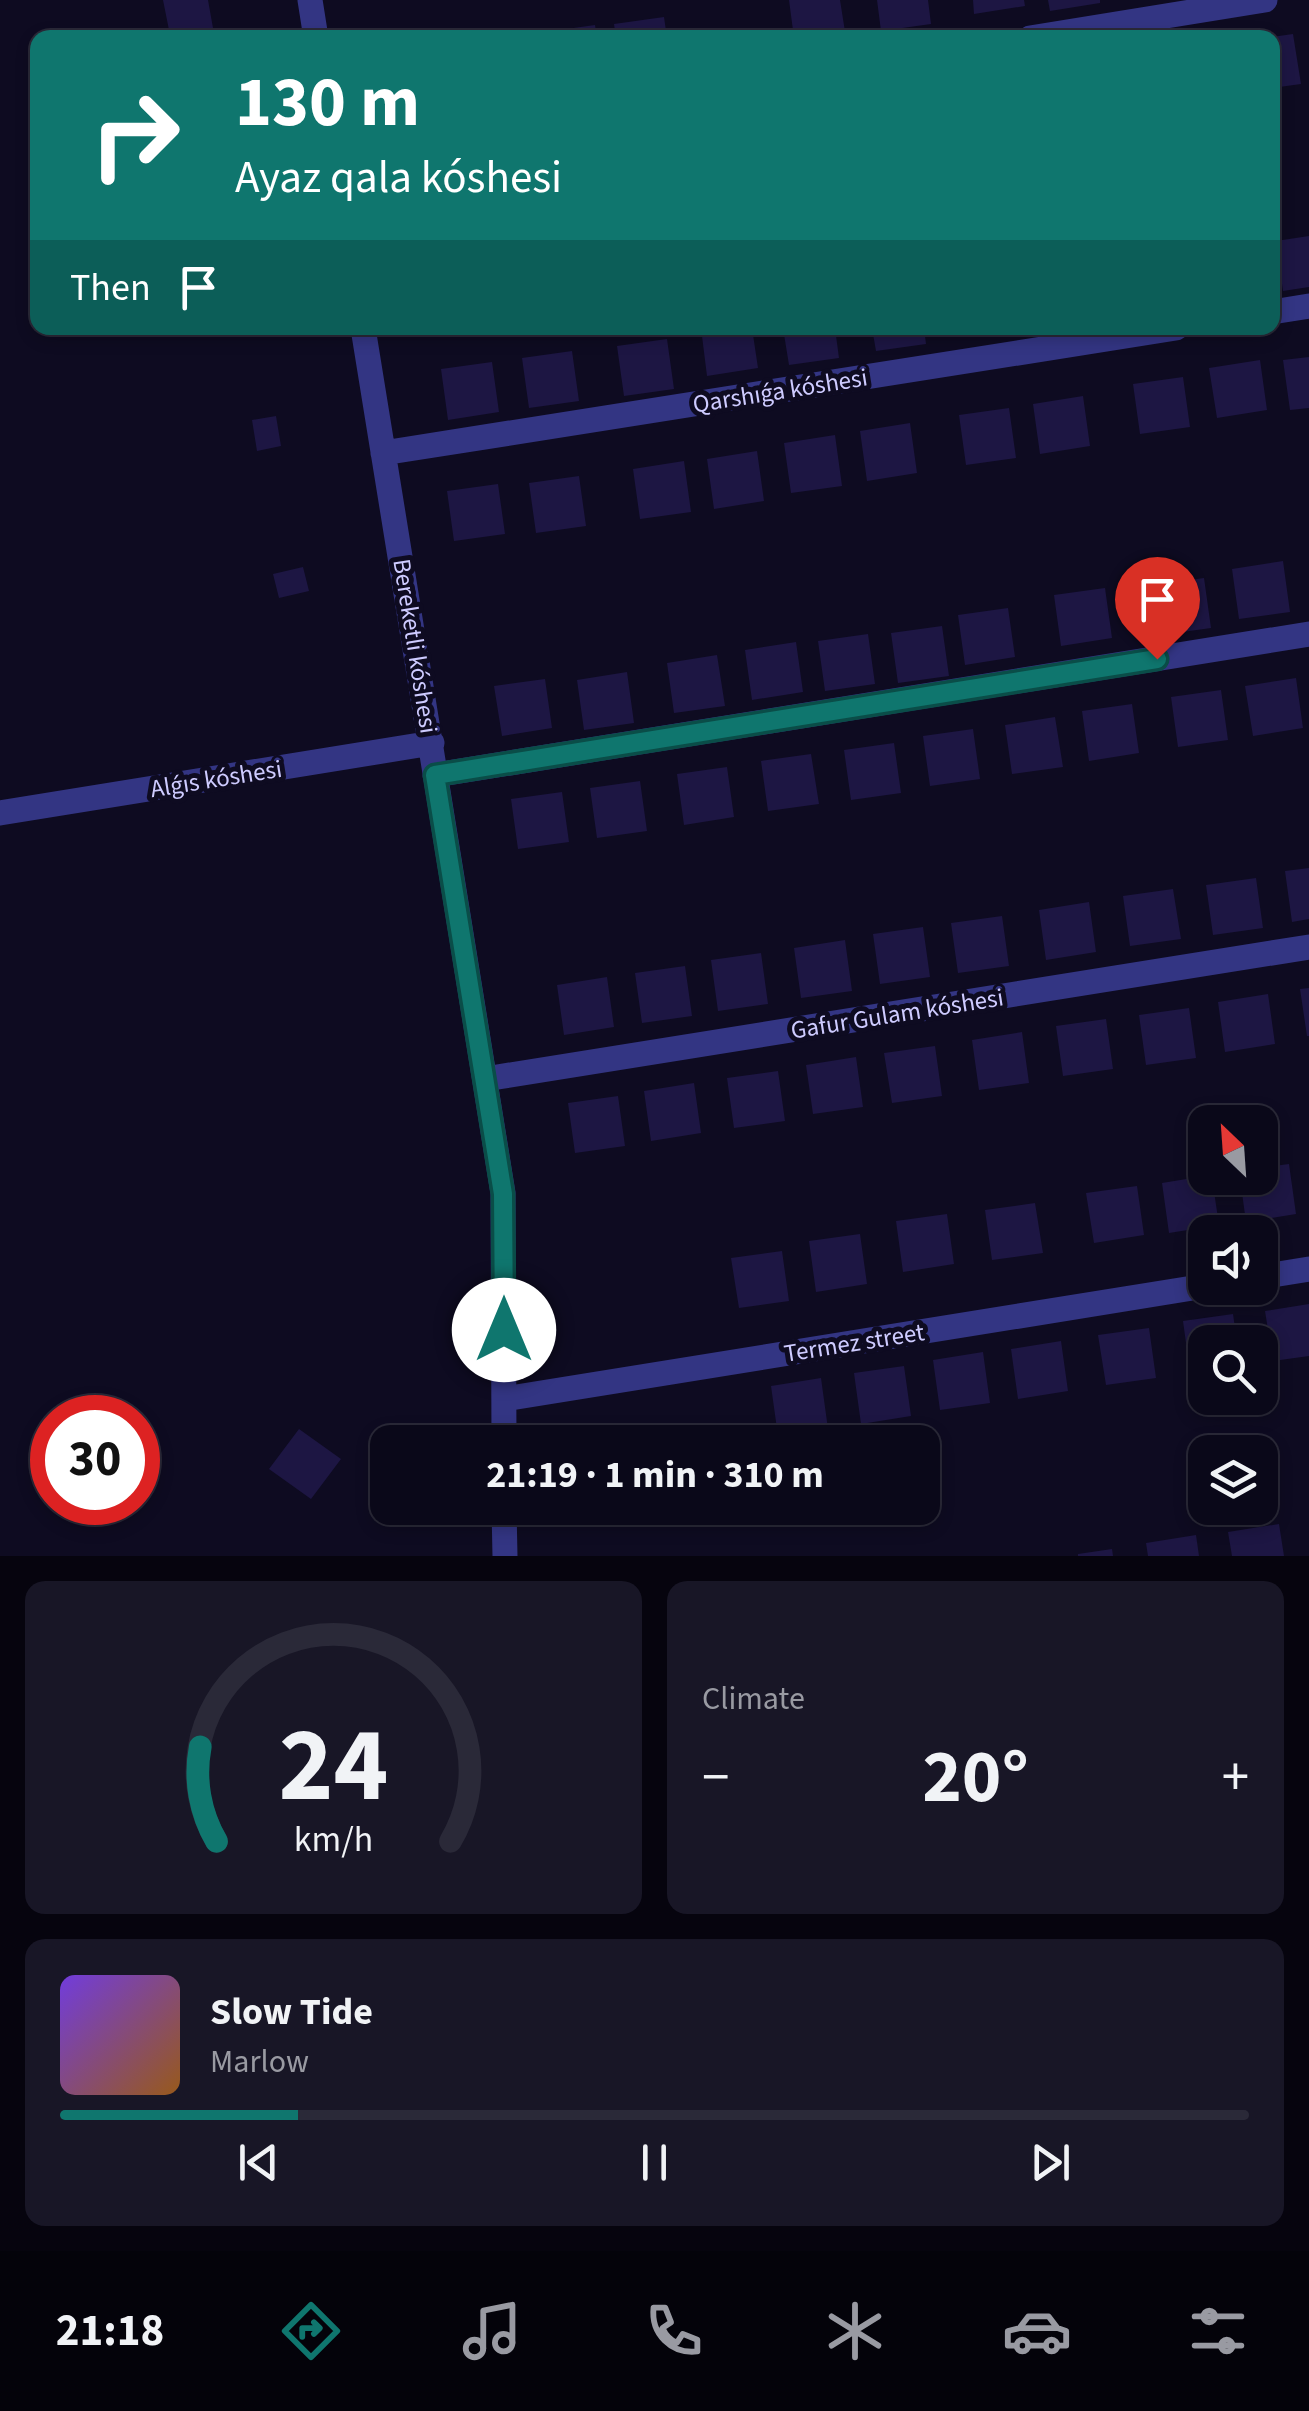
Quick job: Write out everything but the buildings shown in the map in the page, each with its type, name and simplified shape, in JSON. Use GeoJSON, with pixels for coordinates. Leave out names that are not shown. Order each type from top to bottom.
{"type":"FeatureCollection","features":[{"type":"Feature","properties":{"kind":"street"},"geometry":{"type":"LineString","coordinates":[[310,0],[315,30]]}},
{"type":"Feature","properties":{"kind":"street"},"geometry":{"type":"LineString","coordinates":[[1079,30],[1264,0]]}},
{"type":"Feature","properties":{"kind":"street"},"geometry":{"type":"LineString","coordinates":[[1280,311],[1309,306]]}},
{"type":"Feature","properties":{"kind":"street","name":"Bereketli kóshesi"},"geometry":{"type":"LineString","coordinates":[[364,335],[503,1194],[504,1425]]}},
{"type":"Feature","properties":{"kind":"street","name":"Qarshıǵa kóshesi"},"geometry":{"type":"LineString","coordinates":[[383,453],[1132,335]]}},
{"type":"Feature","properties":{"kind":"street"},"geometry":{"type":"LineString","coordinates":[[435,775],[1309,634]]}},
{"type":"Feature","properties":{"kind":"street","name":"Alǵıs kóshesi"},"geometry":{"type":"LineString","coordinates":[[0,813],[432,742]]}},
{"type":"Feature","properties":{"kind":"street","name":"Gafur Gulam kóshesi"},"geometry":{"type":"LineString","coordinates":[[485,1080],[1309,947]]}},
{"type":"Feature","properties":{"kind":"street"},"geometry":{"type":"LineString","coordinates":[[1278,1274],[1309,1269]]}},
{"type":"Feature","properties":{"kind":"street","name":"Termez street"},"geometry":{"type":"LineString","coordinates":[[504,1399],[1188,1289]]}},
{"type":"Feature","properties":{"kind":"street"},"geometry":{"type":"LineString","coordinates":[[504,1525],[505,1555]]}},
{"type":"Feature","properties":{"kind":"route"},"geometry":{"type":"LineString","coordinates":[[504,1330],[503,1194],[435,775],[1157,659]]}}]}
